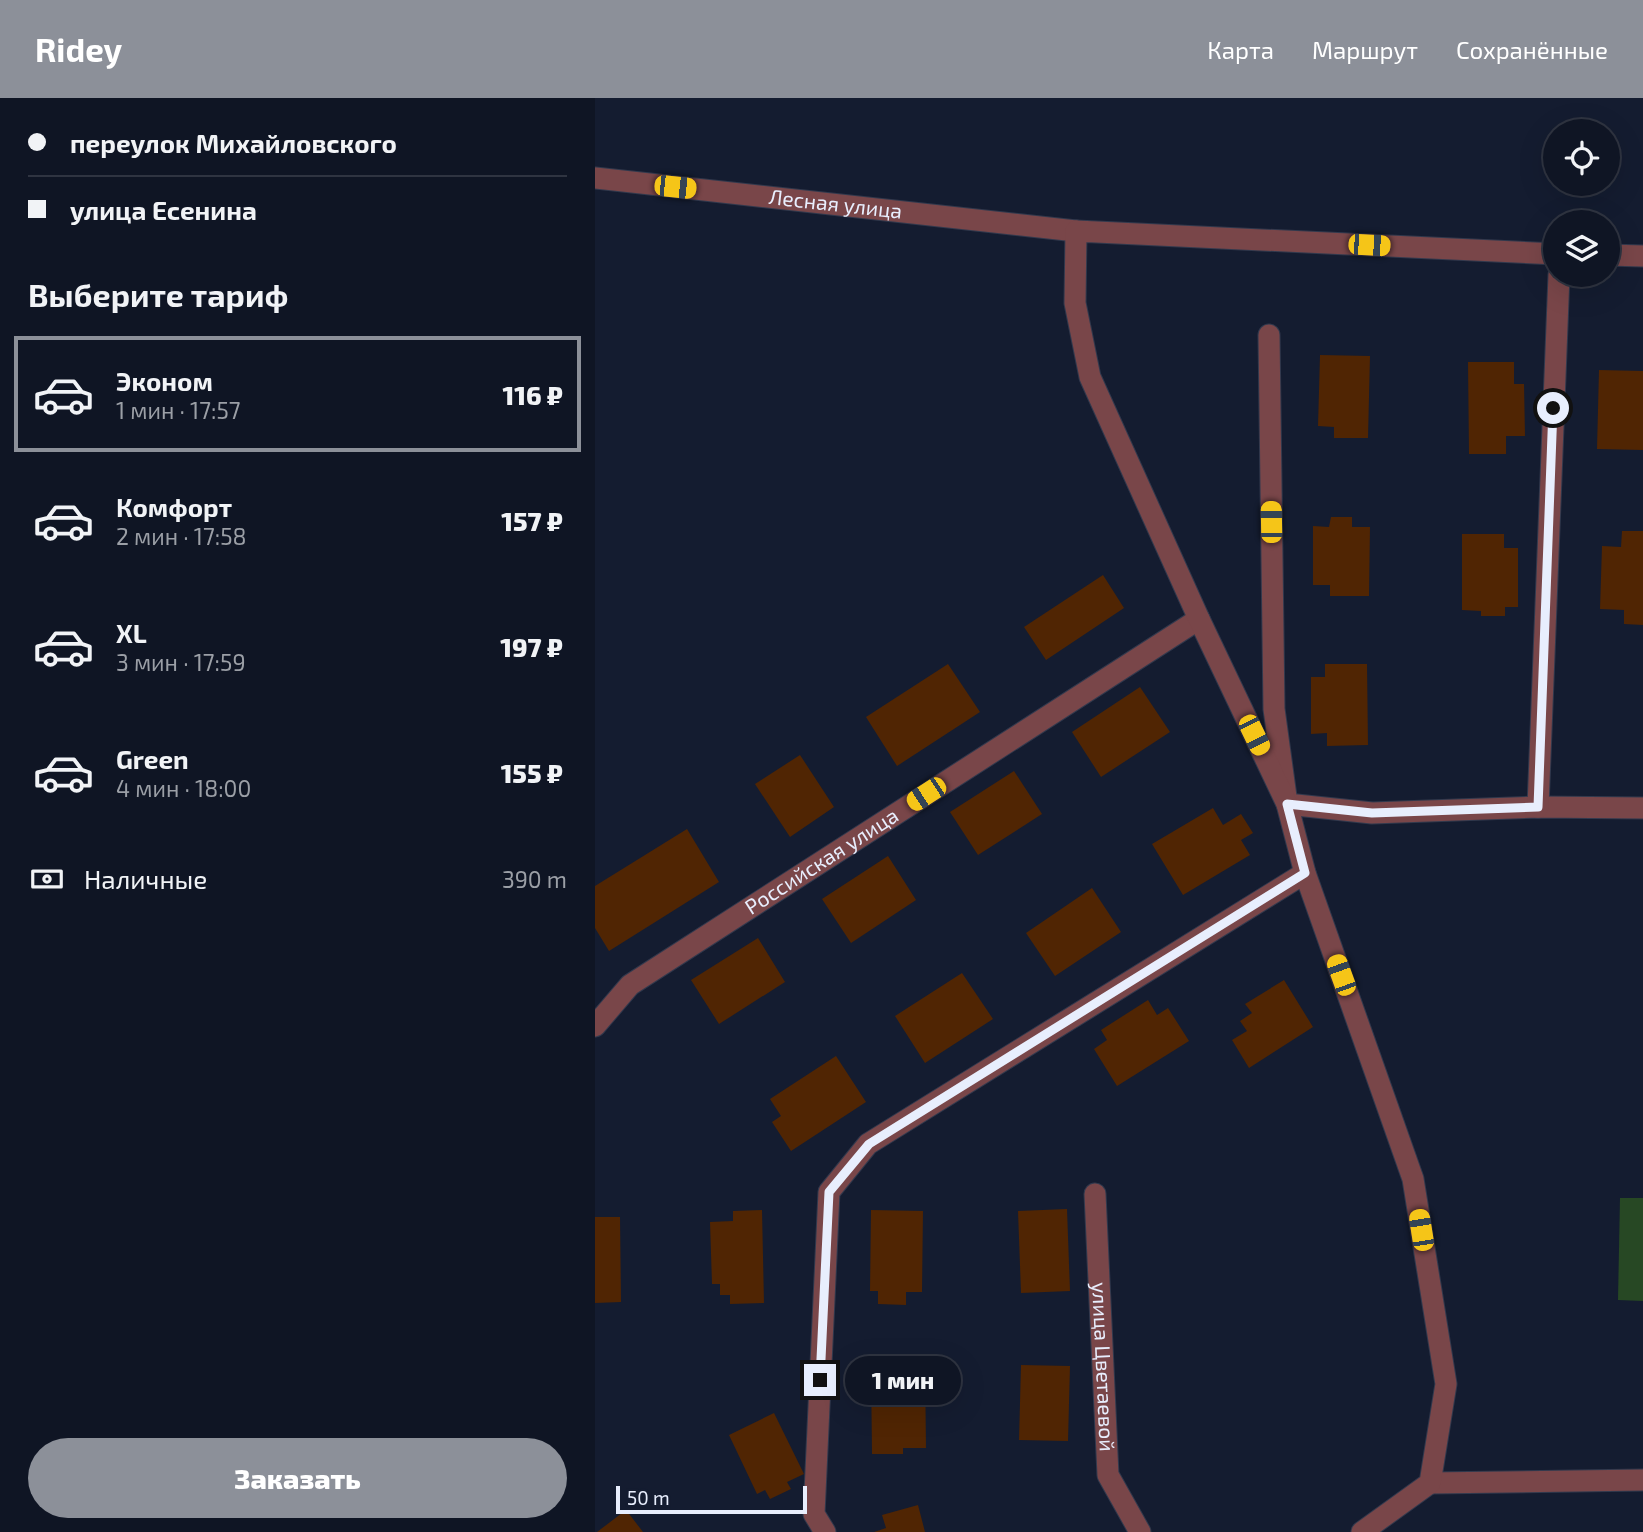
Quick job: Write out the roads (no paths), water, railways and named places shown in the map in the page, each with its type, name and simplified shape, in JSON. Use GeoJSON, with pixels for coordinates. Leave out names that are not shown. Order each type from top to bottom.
{"type":"FeatureCollection","features":[{"type":"Feature","properties":{"kind":"street","name":"Лесная улица"},"geometry":{"type":"LineString","coordinates":[[595,178],[1076,231],[1543,253]]}},
{"type":"Feature","properties":{"kind":"street"},"geometry":{"type":"LineString","coordinates":[[1076,231],[1075,303],[1090,377],[1199,619],[1287,804]]}},
{"type":"Feature","properties":{"kind":"street"},"geometry":{"type":"LineString","coordinates":[[1620,255],[1643,256]]}},
{"type":"Feature","properties":{"kind":"street"},"geometry":{"type":"LineString","coordinates":[[1538,807],[1559,287]]}},
{"type":"Feature","properties":{"kind":"street"},"geometry":{"type":"LineString","coordinates":[[1269,335],[1274,709],[1287,804],[1305,873],[1413,1179],[1446,1384],[1430,1483]]}},
{"type":"Feature","properties":{"kind":"street","name":"Российская улица"},"geometry":{"type":"LineString","coordinates":[[595,1026],[630,985],[1199,619]]}},
{"type":"Feature","properties":{"kind":"street"},"geometry":{"type":"LineString","coordinates":[[1287,804],[1372,813],[1538,807],[1643,808]]}},
{"type":"Feature","properties":{"kind":"street"},"geometry":{"type":"LineString","coordinates":[[825,1532],[814,1514],[829,1192],[869,1144],[1305,873]]}},
{"type":"Feature","properties":{"kind":"street","name":"улица Цветаевой"},"geometry":{"type":"LineString","coordinates":[[1095,1194],[1108,1475],[1140,1532]]}},
{"type":"Feature","properties":{"kind":"street"},"geometry":{"type":"LineString","coordinates":[[1362,1532],[1430,1483],[1643,1480]]}}]}
